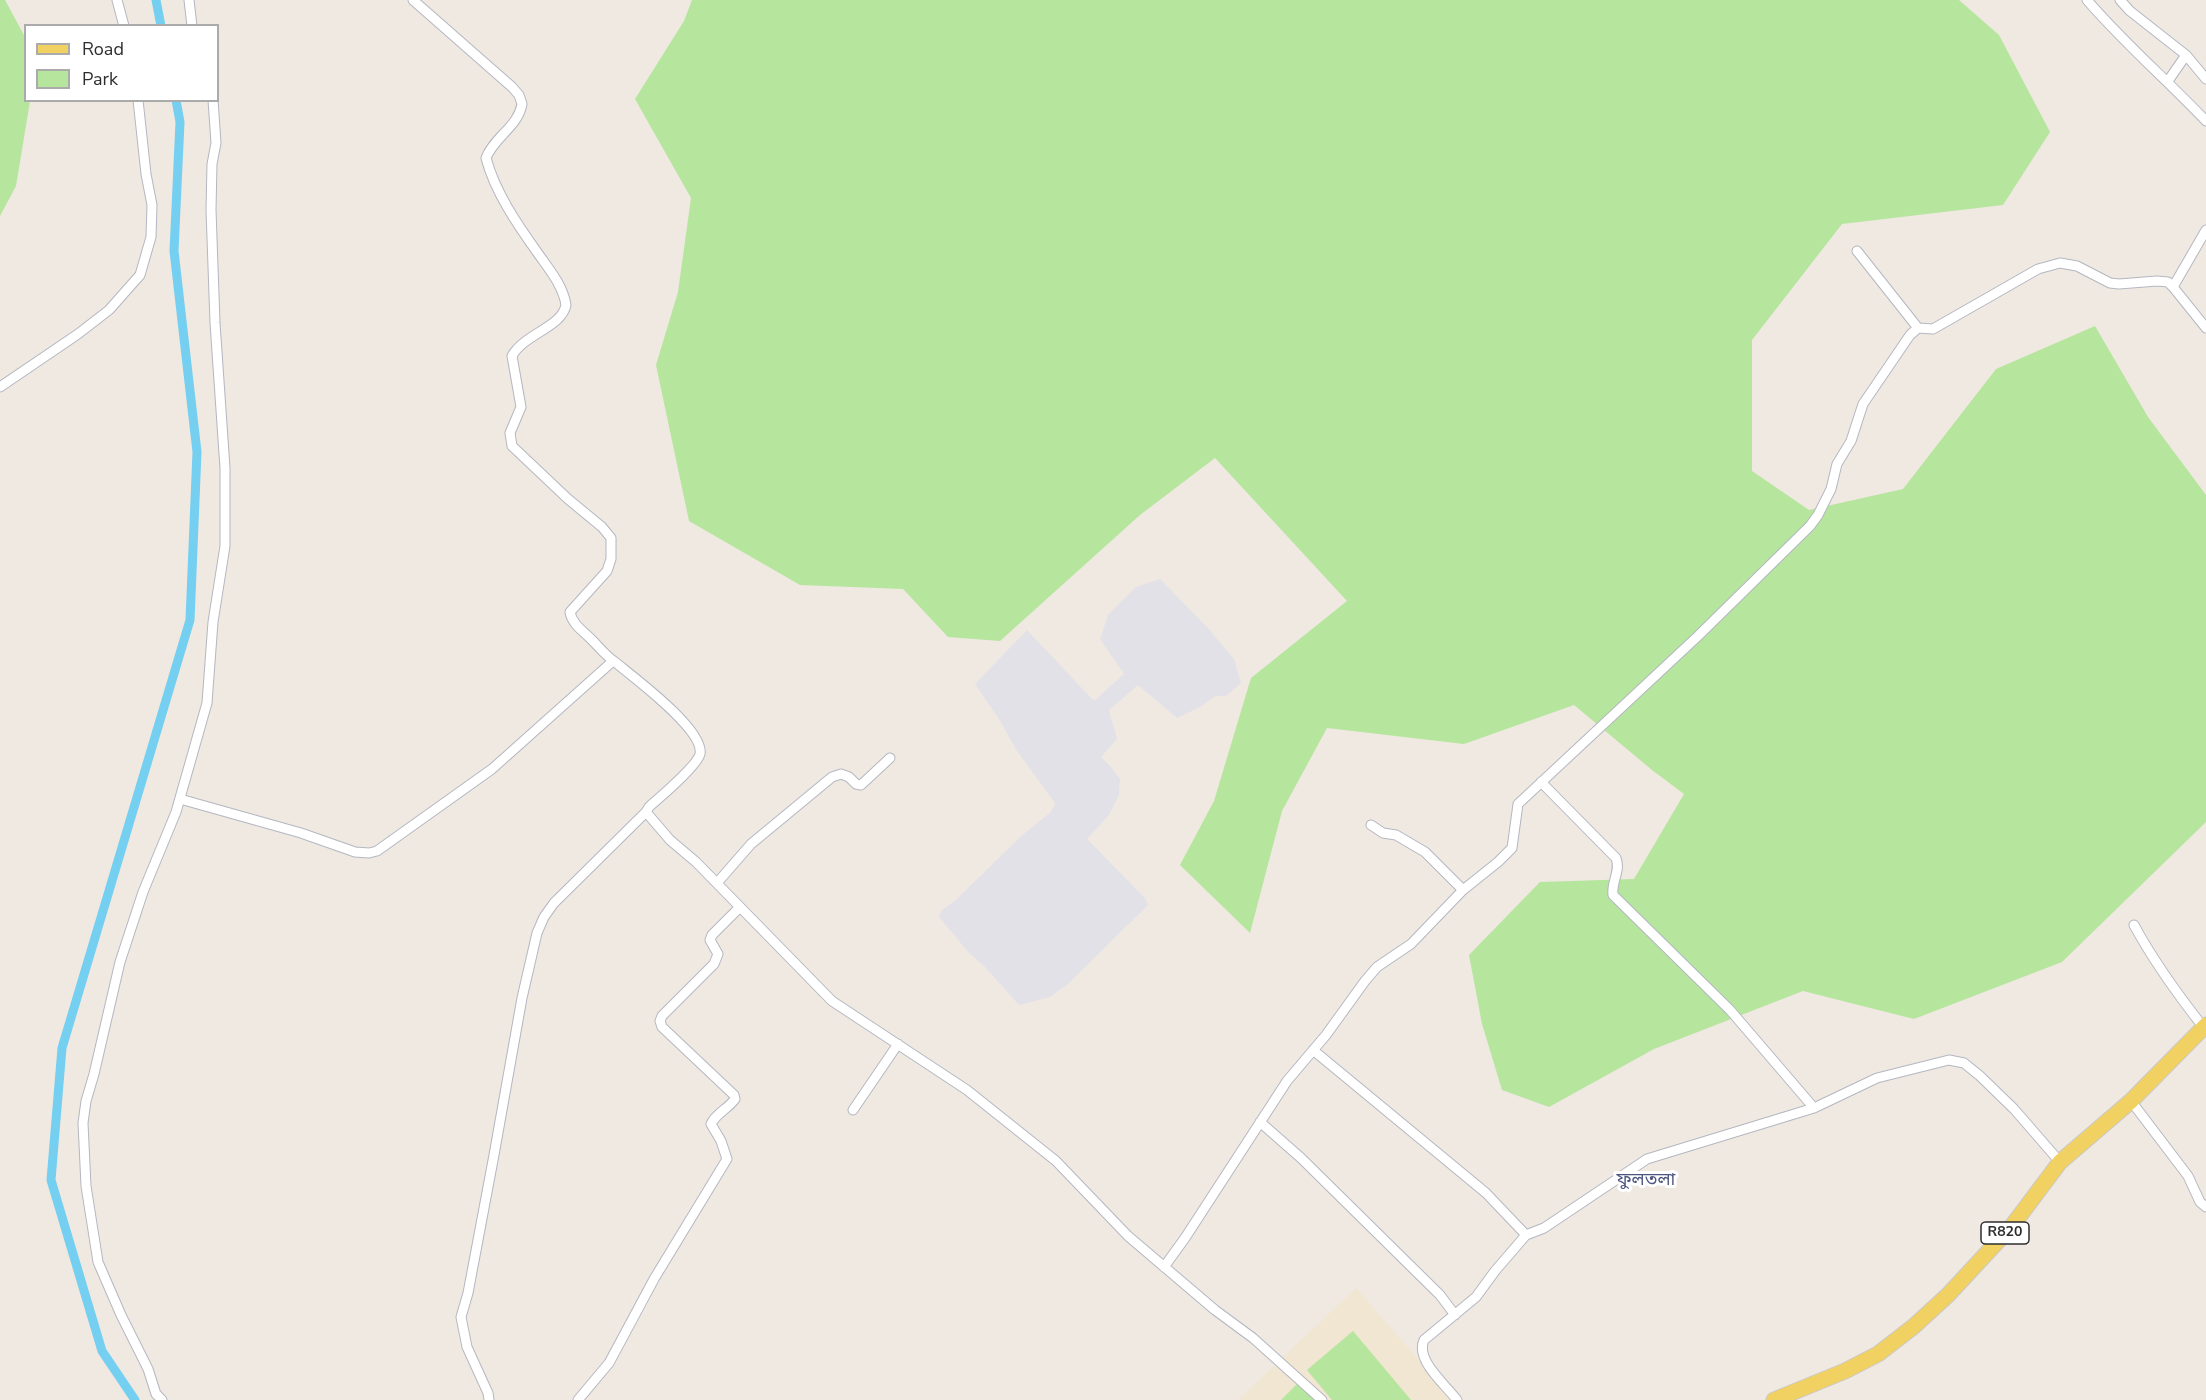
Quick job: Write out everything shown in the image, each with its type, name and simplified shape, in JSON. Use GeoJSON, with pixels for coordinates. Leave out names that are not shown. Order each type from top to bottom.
{"type":"FeatureCollection","features":[{"type":"Feature","properties":{"kind":"main road","name":"R820"},"geometry":{"type":"LineString","coordinates":[[1774,1400],[1845,1371],[1878,1354],[1913,1327],[1948,1295],[2012,1226],[2060,1162],[2131,1101],[2205,1026]]}},
{"type":"Feature","properties":{"kind":"street"},"geometry":{"type":"LineString","coordinates":[[117,0],[123,24]]}},
{"type":"Feature","properties":{"kind":"street"},"geometry":{"type":"LineString","coordinates":[[189,0],[192,24]]}},
{"type":"Feature","properties":{"kind":"street"},"geometry":{"type":"LineString","coordinates":[[413,0],[512,87],[519,95],[522,104],[516,120],[493,145],[486,158],[495,184],[520,228],[558,284],[566,305],[562,316],[529,338],[515,350],[512,356],[520,407],[510,433],[512,446],[568,499],[602,527],[611,538],[611,559],[607,571],[570,612],[572,621],[613,661],[663,702],[690,730],[700,746],[700,753],[693,766],[554,903],[537,933],[522,998],[468,1293],[461,1317],[467,1347],[489,1400]]}},
{"type":"Feature","properties":{"kind":"street"},"geometry":{"type":"LineString","coordinates":[[2087,0],[2206,122]]}},
{"type":"Feature","properties":{"kind":"street"},"geometry":{"type":"LineString","coordinates":[[2120,0],[2130,11],[2186,55],[2206,79]]}},
{"type":"Feature","properties":{"kind":"street"},"geometry":{"type":"LineString","coordinates":[[2168,81],[2186,55]]}},
{"type":"Feature","properties":{"kind":"street"},"geometry":{"type":"LineString","coordinates":[[0,387],[109,310],[140,275],[151,237],[152,205],[146,174],[138,102]]}},
{"type":"Feature","properties":{"kind":"street"},"geometry":{"type":"LineString","coordinates":[[162,1400],[156,1394],[148,1369],[98,1262],[86,1186],[83,1123],[86,1101],[120,962],[143,892],[180,799],[207,703],[213,622],[225,546],[225,468],[215,323],[211,210],[212,164],[216,143],[213,102]]}},
{"type":"Feature","properties":{"kind":"street"},"geometry":{"type":"LineString","coordinates":[[2174,287],[2206,230]]}},
{"type":"Feature","properties":{"kind":"street"},"geometry":{"type":"LineString","coordinates":[[1857,251],[1918,328],[1932,329],[2038,269],[2060,263],[2077,266],[2110,283],[2168,282],[2206,327]]}},
{"type":"Feature","properties":{"kind":"street"},"geometry":{"type":"LineString","coordinates":[[1164,1267],[1287,1081],[1377,967],[1411,944],[1463,890],[1512,848],[1518,804],[1698,636],[1810,526],[1831,489],[1837,464],[1851,441],[1863,405],[1910,336],[1918,328]]}},
{"type":"Feature","properties":{"kind":"street"},"geometry":{"type":"LineString","coordinates":[[180,799],[301,833],[355,852],[377,851],[492,769],[613,661]]}},
{"type":"Feature","properties":{"kind":"street"},"geometry":{"type":"LineString","coordinates":[[717,883],[751,844],[832,777],[841,774],[861,785],[890,758]]}},
{"type":"Feature","properties":{"kind":"street"},"geometry":{"type":"LineString","coordinates":[[1541,782],[1616,858],[1618,865],[1612,888],[1613,895],[1730,1010],[1814,1108]]}},
{"type":"Feature","properties":{"kind":"street"},"geometry":{"type":"LineString","coordinates":[[646,812],[670,840],[696,862],[832,1001],[967,1090],[1056,1161],[1128,1236],[1215,1310],[1253,1338],[1323,1400]]}},
{"type":"Feature","properties":{"kind":"street"},"geometry":{"type":"LineString","coordinates":[[1371,825],[1383,833],[1396,835],[1425,852],[1463,890]]}},
{"type":"Feature","properties":{"kind":"street"},"geometry":{"type":"LineString","coordinates":[[578,1400],[609,1363],[654,1279],[727,1159],[721,1141],[711,1124],[713,1119],[732,1104],[735,1100],[734,1095],[662,1027],[660,1021],[662,1016],[714,963],[718,954],[710,940],[712,935],[740,907]]}},
{"type":"Feature","properties":{"kind":"street"},"geometry":{"type":"LineString","coordinates":[[2134,925],[2151,957],[2172,987],[2205,1026]]}},
{"type":"Feature","properties":{"kind":"street"},"geometry":{"type":"LineString","coordinates":[[854,1110],[898,1044]]}},
{"type":"Feature","properties":{"kind":"street"},"geometry":{"type":"LineString","coordinates":[[1313,1050],[1486,1193],[1526,1235]]}},
{"type":"Feature","properties":{"kind":"street"},"geometry":{"type":"LineString","coordinates":[[1457,1400],[1423,1358],[1421,1349],[1424,1340],[1476,1297],[1526,1235],[1544,1228],[1647,1159],[1814,1108],[1877,1078],[1949,1060],[1964,1063],[1980,1076],[2014,1109],[2060,1162]]}},
{"type":"Feature","properties":{"kind":"street"},"geometry":{"type":"LineString","coordinates":[[2131,1101],[2188,1176],[2200,1202],[2206,1207]]}},
{"type":"Feature","properties":{"kind":"street"},"geometry":{"type":"LineString","coordinates":[[1260,1122],[1301,1158],[1440,1295],[1455,1315]]}},
{"type":"Feature","properties":{"kind":"shaded area"},"geometry":{"type":"Polygon","coordinates":[[[1160,579],[1206,626],[1234,659],[1241,683],[1226,696],[1215,696],[1202,706],[1177,718],[1138,685],[1109,710],[1117,739],[1101,757],[1120,779],[1119,795],[1109,815],[1087,839],[1145,898],[1148,905],[1068,984],[1050,997],[1019,1005],[984,966],[969,953],[939,917],[942,910],[956,900],[1020,837],[1051,812],[1055,803],[1017,751],[975,684],[1027,630],[1094,701],[1124,674],[1100,639],[1108,615],[1136,587],[1160,579]]]}},
{"type":"Feature","properties":{"kind":"shaded area"},"geometry":{"type":"Polygon","coordinates":[[[1356,1288],[1454,1400],[1239,1399],[1356,1288]]]}},
{"type":"Feature","properties":{"kind":"green space"},"geometry":{"type":"Polygon","coordinates":[[[0,0],[5,0],[24,35],[24,102],[30,102],[16,186],[0,216],[0,0]]]}},
{"type":"Feature","properties":{"kind":"green space"},"geometry":{"type":"Polygon","coordinates":[[[692,0],[1959,0],[1999,35],[2050,132],[2003,205],[1842,224],[1752,340],[1752,471],[1809,510],[1903,489],[1996,369],[2095,326],[2148,417],[2206,495],[2206,822],[2062,962],[1914,1019],[1803,991],[1654,1049],[1549,1107],[1502,1090],[1482,1024],[1469,955],[1540,882],[1634,879],[1684,794],[1574,705],[1464,744],[1327,728],[1282,811],[1250,933],[1180,865],[1214,801],[1251,678],[1347,601],[1215,458],[1140,515],[1000,641],[948,637],[903,589],[800,585],[689,521],[656,365],[678,292],[691,198],[635,99],[684,21],[692,0]]]}},
{"type":"Feature","properties":{"kind":"green space"},"geometry":{"type":"Polygon","coordinates":[[[1353,1331],[1411,1400],[1332,1400],[1307,1370],[1353,1331]]]}},
{"type":"Feature","properties":{"kind":"green space"},"geometry":{"type":"Polygon","coordinates":[[[1299,1382],[1316,1400],[1281,1400],[1299,1382]]]}},
{"type":"Feature","properties":{"kind":"waterway"},"geometry":{"type":"LineString","coordinates":[[156,0],[161,24]]}},
{"type":"Feature","properties":{"kind":"waterway"},"geometry":{"type":"LineString","coordinates":[[135,1400],[102,1351],[51,1180],[62,1048],[190,620],[197,452],[174,251],[180,122],[176,102]]}},
{"type":"Feature","properties":{"kind":"district","name":"ফুলতলা"},"geometry":{"type":"Point","coordinates":[1646,1181]}}]}
